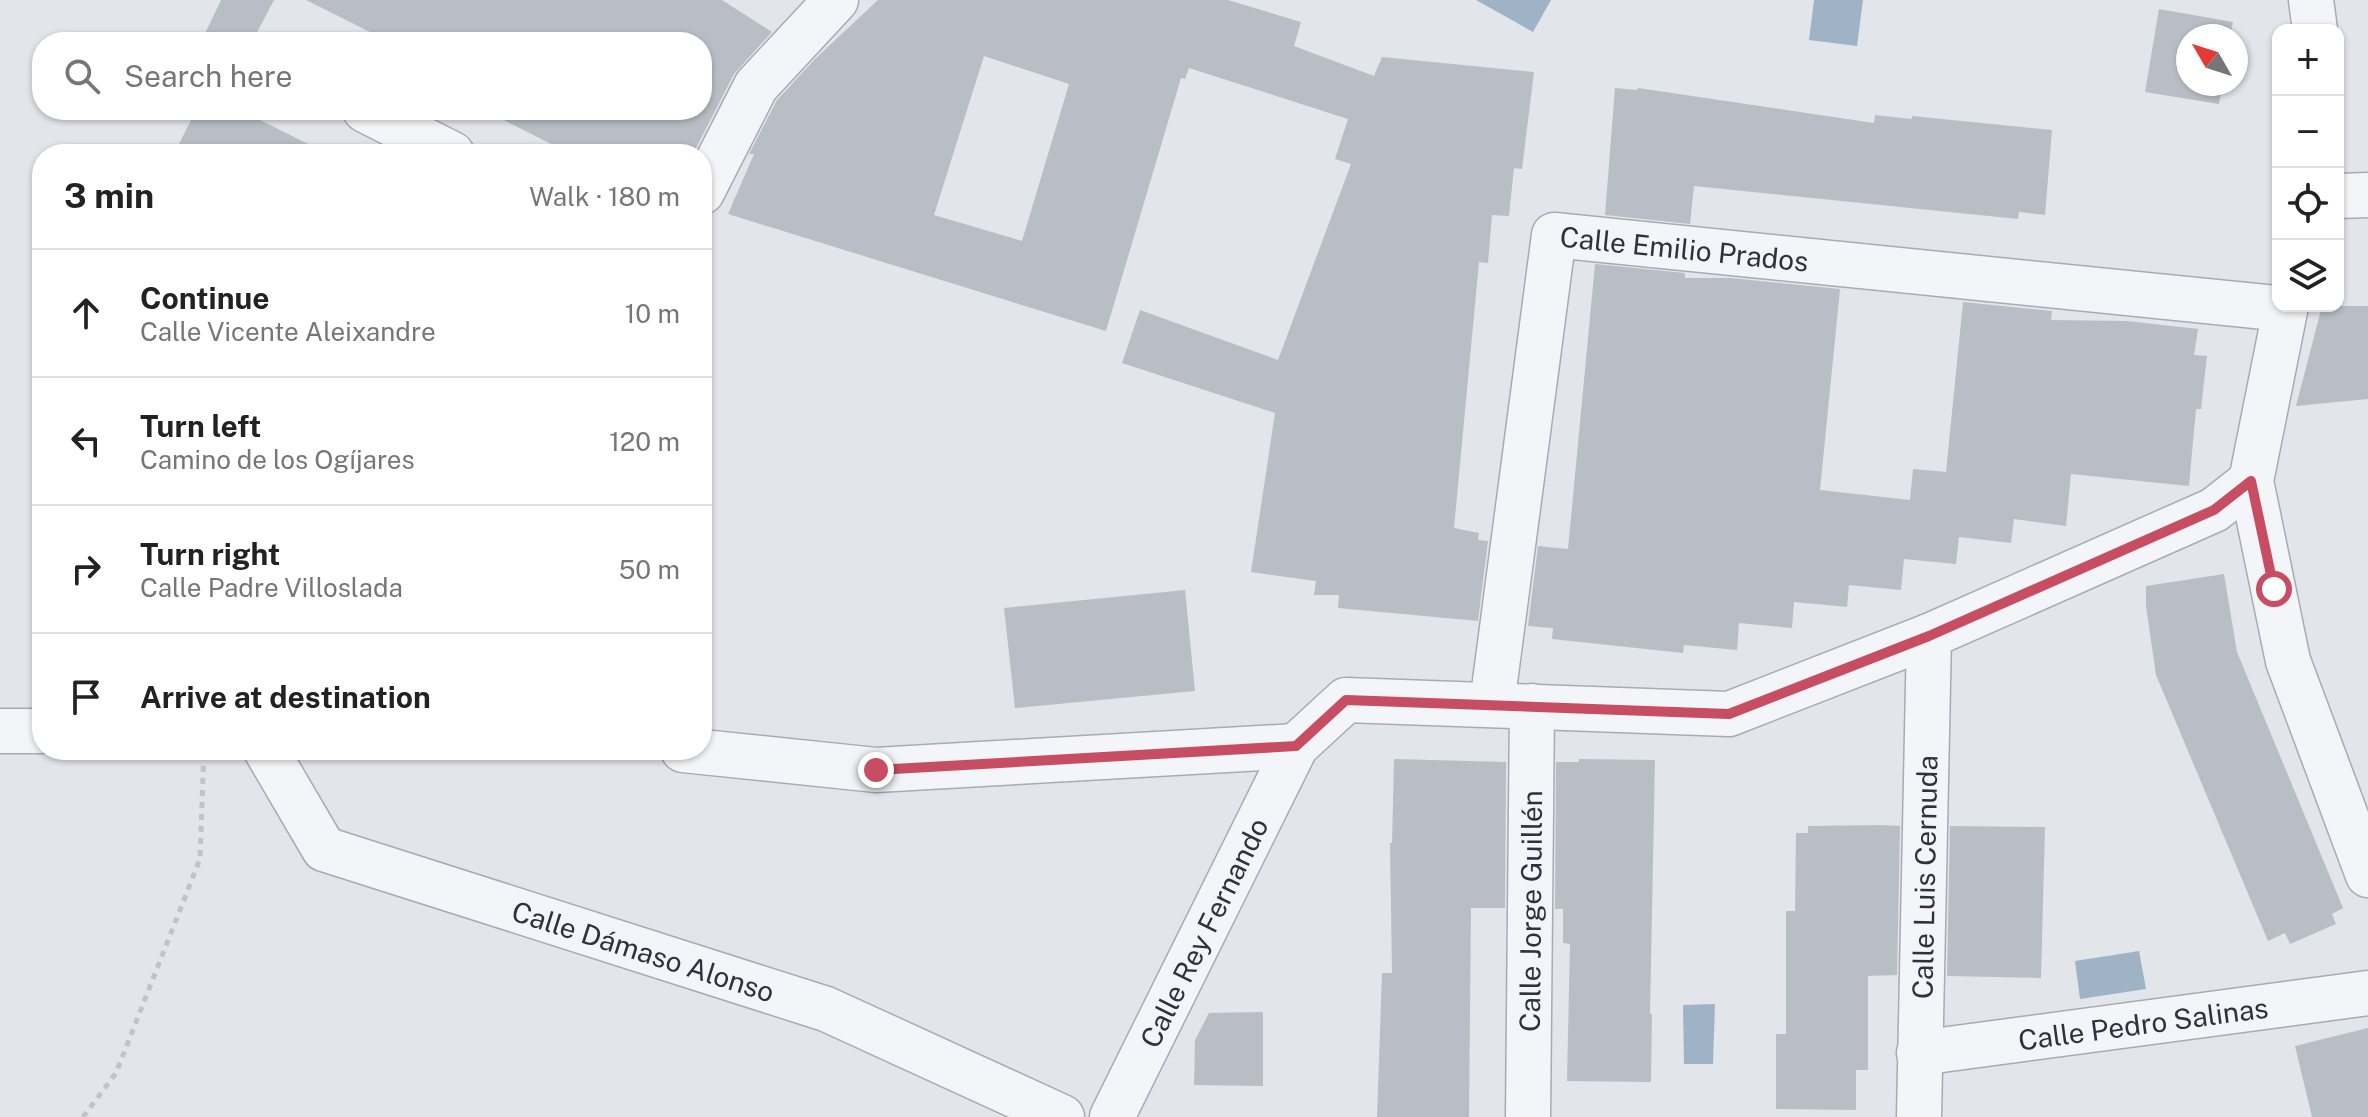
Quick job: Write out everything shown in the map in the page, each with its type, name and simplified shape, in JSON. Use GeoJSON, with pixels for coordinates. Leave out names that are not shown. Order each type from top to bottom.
{"type":"FeatureCollection","features":[{"type":"Feature","properties":{"kind":"street"},"geometry":{"type":"LineString","coordinates":[[2311,0],[2314,24]]}},
{"type":"Feature","properties":{"kind":"street"},"geometry":{"type":"LineString","coordinates":[[712,172],[756,86],[824,4]]}},
{"type":"Feature","properties":{"kind":"street"},"geometry":{"type":"LineString","coordinates":[[385,120],[432,144]]}},
{"type":"Feature","properties":{"kind":"street"},"geometry":{"type":"LineString","coordinates":[[2344,196],[2368,195]]}},
{"type":"Feature","properties":{"kind":"street","name":"Calle Emilio Prados"},"geometry":{"type":"LineString","coordinates":[[1512,705],[1554,235],[2272,307]]}},
{"type":"Feature","properties":{"kind":"street"},"geometry":{"type":"LineString","coordinates":[[2285,312],[2251,481],[2288,661],[2368,875]]}},
{"type":"Feature","properties":{"kind":"street"},"geometry":{"type":"LineString","coordinates":[[712,753],[876,770],[1296,746],[1346,700],[1729,714],[1929,636],[2214,510],[2251,481]]}},
{"type":"Feature","properties":{"kind":"street","name":"Calle Luis Cernuda"},"geometry":{"type":"LineString","coordinates":[[1919,1117],[1929,636]]}},
{"type":"Feature","properties":{"kind":"street","name":"Calle Jorge Guillén"},"geometry":{"type":"LineString","coordinates":[[1512,705],[1528,1117]]}},
{"type":"Feature","properties":{"kind":"street"},"geometry":{"type":"LineString","coordinates":[[0,731],[32,731]]}},
{"type":"Feature","properties":{"kind":"street","name":"Calle Rey Fernando"},"geometry":{"type":"LineString","coordinates":[[1112,1117],[1296,746]]}},
{"type":"Feature","properties":{"kind":"street","name":"Calle Dámaso Alonso"},"geometry":{"type":"LineString","coordinates":[[272,760],[324,849],[826,1009],[1062,1117]]}},
{"type":"Feature","properties":{"kind":"street","name":"Calle Pedro Salinas"},"geometry":{"type":"LineString","coordinates":[[1919,1053],[2368,993]]}},
{"type":"Feature","properties":{"kind":"path"},"geometry":{"type":"LineString","coordinates":[[83,1117],[116,1073],[200,859],[204,760]]}},
{"type":"Feature","properties":{"kind":"water"},"geometry":{"type":"Polygon","coordinates":[[[1476,0],[1551,0],[1533,32],[1476,0]]]}},
{"type":"Feature","properties":{"kind":"water"},"geometry":{"type":"Polygon","coordinates":[[[1814,0],[1863,0],[1857,46],[1809,40],[1814,0]]]}},
{"type":"Feature","properties":{"kind":"water"},"geometry":{"type":"Polygon","coordinates":[[[2139,951],[2146,989],[2080,999],[2075,961],[2139,951]]]}},
{"type":"Feature","properties":{"kind":"water"},"geometry":{"type":"Polygon","coordinates":[[[1715,1004],[1713,1064],[1684,1064],[1683,1005],[1715,1004]]]}},
{"type":"Feature","properties":{"kind":"building"},"geometry":{"type":"Polygon","coordinates":[[[221,0],[274,0],[257,32],[206,32],[221,0]]]}},
{"type":"Feature","properties":{"kind":"building"},"geometry":{"type":"Polygon","coordinates":[[[306,0],[722,0],[772,32],[734,74],[712,117],[712,32],[370,32],[306,0]]]}},
{"type":"Feature","properties":{"kind":"building"},"geometry":{"type":"Polygon","coordinates":[[[878,0],[1228,0],[1301,22],[1294,46],[1374,76],[1382,57],[1534,72],[1522,169],[1514,168],[1509,216],[1492,215],[1488,263],[1479,262],[1454,528],[1479,533],[1478,540],[1488,541],[1478,621],[1338,608],[1339,595],[1314,595],[1316,581],[1251,572],[1275,413],[1122,363],[1140,310],[1278,360],[1351,164],[1335,159],[1348,119],[1189,68],[1185,79],[1181,78],[1106,331],[728,214],[754,154],[749,154],[777,100],[878,0]],[[984,56],[934,215],[1022,241],[1069,84],[984,56]]]}},
{"type":"Feature","properties":{"kind":"building"},"geometry":{"type":"Polygon","coordinates":[[[2159,9],[2233,22],[2176,24],[2176,96],[2220,96],[2219,104],[2145,92],[2159,9]]]}},
{"type":"Feature","properties":{"kind":"building"},"geometry":{"type":"Polygon","coordinates":[[[1615,88],[1638,88],[1874,123],[1875,115],[1912,119],[1912,116],[2052,130],[2045,215],[2019,212],[2018,219],[1694,186],[1690,224],[1605,215],[1615,88]]]}},
{"type":"Feature","properties":{"kind":"building"},"geometry":{"type":"Polygon","coordinates":[[[191,120],[260,120],[308,144],[179,144],[191,120]]]}},
{"type":"Feature","properties":{"kind":"building"},"geometry":{"type":"Polygon","coordinates":[[[504,120],[710,120],[698,144],[551,144],[504,120]]]}},
{"type":"Feature","properties":{"kind":"building"},"geometry":{"type":"Polygon","coordinates":[[[1595,264],[1685,273],[1685,278],[1731,278],[1840,289],[1820,490],[1910,500],[1913,469],[1946,472],[1963,302],[2052,311],[2051,320],[2127,321],[2198,329],[2194,355],[2207,356],[2201,409],[2196,409],[2189,486],[2071,474],[2066,526],[2014,519],[2011,543],[1959,537],[1956,564],[1904,559],[1901,590],[1849,585],[1847,607],[1794,602],[1792,628],[1739,623],[1737,650],[1684,645],[1683,653],[1552,639],[1553,628],[1528,626],[1538,546],[1568,549],[1595,264]]]}},
{"type":"Feature","properties":{"kind":"building"},"geometry":{"type":"Polygon","coordinates":[[[2344,306],[2368,306],[2368,399],[2296,406],[2320,312],[2344,312],[2344,306]]]}},
{"type":"Feature","properties":{"kind":"building"},"geometry":{"type":"Polygon","coordinates":[[[2224,574],[2237,652],[2343,908],[2332,914],[2336,924],[2290,944],[2285,933],[2268,941],[2156,675],[2146,586],[2224,574]]]}},
{"type":"Feature","properties":{"kind":"building"},"geometry":{"type":"Polygon","coordinates":[[[1185,590],[1195,691],[1015,708],[1004,608],[1185,590]]]}},
{"type":"Feature","properties":{"kind":"building"},"geometry":{"type":"Polygon","coordinates":[[[1394,759],[1506,762],[1505,908],[1471,908],[1469,1117],[1377,1117],[1382,973],[1392,973],[1390,843],[1394,759]]]}},
{"type":"Feature","properties":{"kind":"building"},"geometry":{"type":"Polygon","coordinates":[[[1579,759],[1655,760],[1651,1082],[1567,1081],[1570,944],[1563,943],[1563,909],[1555,909],[1556,762],[1579,762],[1579,759]]]}},
{"type":"Feature","properties":{"kind":"building"},"geometry":{"type":"Polygon","coordinates":[[[1808,826],[1900,826],[1897,975],[1868,976],[1868,1070],[1856,1070],[1856,1110],[1776,1109],[1776,1034],[1786,1034],[1786,911],[1795,911],[1796,833],[1808,833],[1808,826]]]}},
{"type":"Feature","properties":{"kind":"building"},"geometry":{"type":"Polygon","coordinates":[[[1950,826],[2045,827],[2041,978],[1947,976],[1950,826]]]}},
{"type":"Feature","properties":{"kind":"building"},"geometry":{"type":"Polygon","coordinates":[[[1263,1012],[1263,1086],[1194,1085],[1195,1040],[1209,1013],[1263,1012]]]}},
{"type":"Feature","properties":{"kind":"building"},"geometry":{"type":"Polygon","coordinates":[[[2368,1028],[2368,1117],[2312,1117],[2295,1046],[2368,1028]]]}},
{"type":"Feature","properties":{"kind":"route"},"geometry":{"type":"LineString","coordinates":[[876,770],[1296,746],[1346,700],[1729,714],[1929,636],[2214,510],[2251,481],[2274,589]]}}]}
